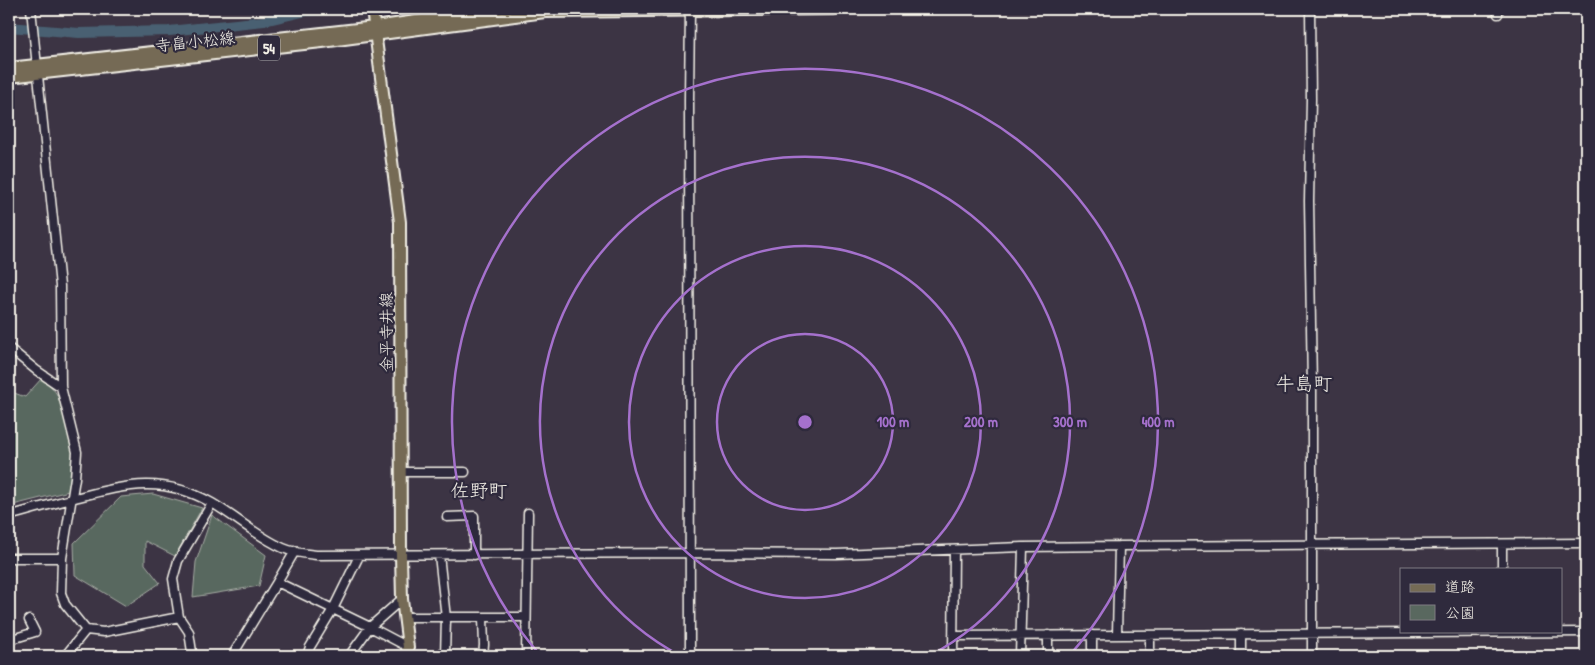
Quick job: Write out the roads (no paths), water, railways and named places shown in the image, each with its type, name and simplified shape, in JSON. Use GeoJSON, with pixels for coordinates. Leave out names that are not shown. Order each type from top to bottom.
{"type":"FeatureCollection","features":[{"type":"Feature","properties":{"kind":"main road","name":"寺畠小松線"},"geometry":{"type":"LineString","coordinates":[[376,31],[498,9]]}},
{"type":"Feature","properties":{"kind":"main road","name":"寺畠小松線"},"geometry":{"type":"LineString","coordinates":[[9,77],[37,70],[545,12],[833,9]]}},
{"type":"Feature","properties":{"kind":"main road","name":"金平寺井線"},"geometry":{"type":"LineString","coordinates":[[373,10],[400,222],[401,555],[402,599],[406,617],[407,652]]}},
{"type":"Feature","properties":{"kind":"main road","name":"寺畠小松線"},"geometry":{"type":"LineString","coordinates":[[9,68],[37,70]]}},
{"type":"Feature","properties":{"kind":"street"},"geometry":{"type":"LineString","coordinates":[[31,9],[60,286],[61,387],[77,452],[72,499],[62,558],[61,593],[65,604],[86,630],[104,632],[179,617]]}},
{"type":"Feature","properties":{"kind":"street"},"geometry":{"type":"LineString","coordinates":[[690,9],[690,656]]}},
{"type":"Feature","properties":{"kind":"street"},"geometry":{"type":"LineString","coordinates":[[1310,9],[1311,110],[1309,201],[1313,544],[1312,656]]}},
{"type":"Feature","properties":{"kind":"street"},"geometry":{"type":"LineString","coordinates":[[9,348],[61,387]]}},
{"type":"Feature","properties":{"kind":"street"},"geometry":{"type":"LineString","coordinates":[[402,472],[465,472]]}},
{"type":"Feature","properties":{"kind":"street"},"geometry":{"type":"LineString","coordinates":[[9,516],[118,487],[145,484],[189,492],[212,503],[284,549],[317,555],[837,554],[1022,547],[1586,543]]}},
{"type":"Feature","properties":{"kind":"street"},"geometry":{"type":"LineString","coordinates":[[199,656],[191,654],[188,632],[179,617],[174,579],[178,560],[212,503]]}},
{"type":"Feature","properties":{"kind":"street"},"geometry":{"type":"LineString","coordinates":[[526,656],[528,513]]}},
{"type":"Feature","properties":{"kind":"street"},"geometry":{"type":"LineString","coordinates":[[447,517],[474,516],[474,555]]}},
{"type":"Feature","properties":{"kind":"street"},"geometry":{"type":"LineString","coordinates":[[1502,544],[1502,568]]}},
{"type":"Feature","properties":{"kind":"street"},"geometry":{"type":"LineString","coordinates":[[1117,634],[1119,546]]}},
{"type":"Feature","properties":{"kind":"street"},"geometry":{"type":"LineString","coordinates":[[1020,656],[1022,547]]}},
{"type":"Feature","properties":{"kind":"street"},"geometry":{"type":"LineString","coordinates":[[953,656],[954,550]]}},
{"type":"Feature","properties":{"kind":"street"},"geometry":{"type":"LineString","coordinates":[[232,656],[295,552]]}},
{"type":"Feature","properties":{"kind":"street"},"geometry":{"type":"LineString","coordinates":[[439,555],[446,618],[445,656]]}},
{"type":"Feature","properties":{"kind":"street"},"geometry":{"type":"LineString","coordinates":[[307,656],[359,556]]}},
{"type":"Feature","properties":{"kind":"street"},"geometry":{"type":"LineString","coordinates":[[9,558],[62,558]]}},
{"type":"Feature","properties":{"kind":"street"},"geometry":{"type":"LineString","coordinates":[[277,582],[370,627],[407,652]]}},
{"type":"Feature","properties":{"kind":"street"},"geometry":{"type":"LineString","coordinates":[[349,656],[370,627],[402,599]]}},
{"type":"Feature","properties":{"kind":"street"},"geometry":{"type":"LineString","coordinates":[[406,617],[526,617]]}},
{"type":"Feature","properties":{"kind":"street"},"geometry":{"type":"LineString","coordinates":[[483,618],[483,656]]}},
{"type":"Feature","properties":{"kind":"street"},"geometry":{"type":"LineString","coordinates":[[9,640],[35,632],[29,620]]}},
{"type":"Feature","properties":{"kind":"street"},"geometry":{"type":"LineString","coordinates":[[65,656],[86,630]]}},
{"type":"Feature","properties":{"kind":"street"},"geometry":{"type":"LineString","coordinates":[[954,636],[1586,632]]}},
{"type":"Feature","properties":{"kind":"street"},"geometry":{"type":"LineString","coordinates":[[1150,634],[1150,656]]}},
{"type":"Feature","properties":{"kind":"street"},"geometry":{"type":"LineString","coordinates":[[1241,634],[1241,656]]}},
{"type":"Feature","properties":{"kind":"street"},"geometry":{"type":"LineString","coordinates":[[1048,635],[1048,656]]}},
{"type":"Feature","properties":{"kind":"street"},"geometry":{"type":"LineString","coordinates":[[1092,635],[1092,656]]}},
{"type":"Feature","properties":{"kind":"waterway"},"geometry":{"type":"LineString","coordinates":[[9,27],[79,33],[169,31],[264,21],[307,11],[341,9]]}},
{"type":"Feature","properties":{"kind":"district","name":"牛島町"},"geometry":{"type":"Point","coordinates":[1304,383]}},
{"type":"Feature","properties":{"kind":"district","name":"佐野町"},"geometry":{"type":"Point","coordinates":[479,490]}}]}
